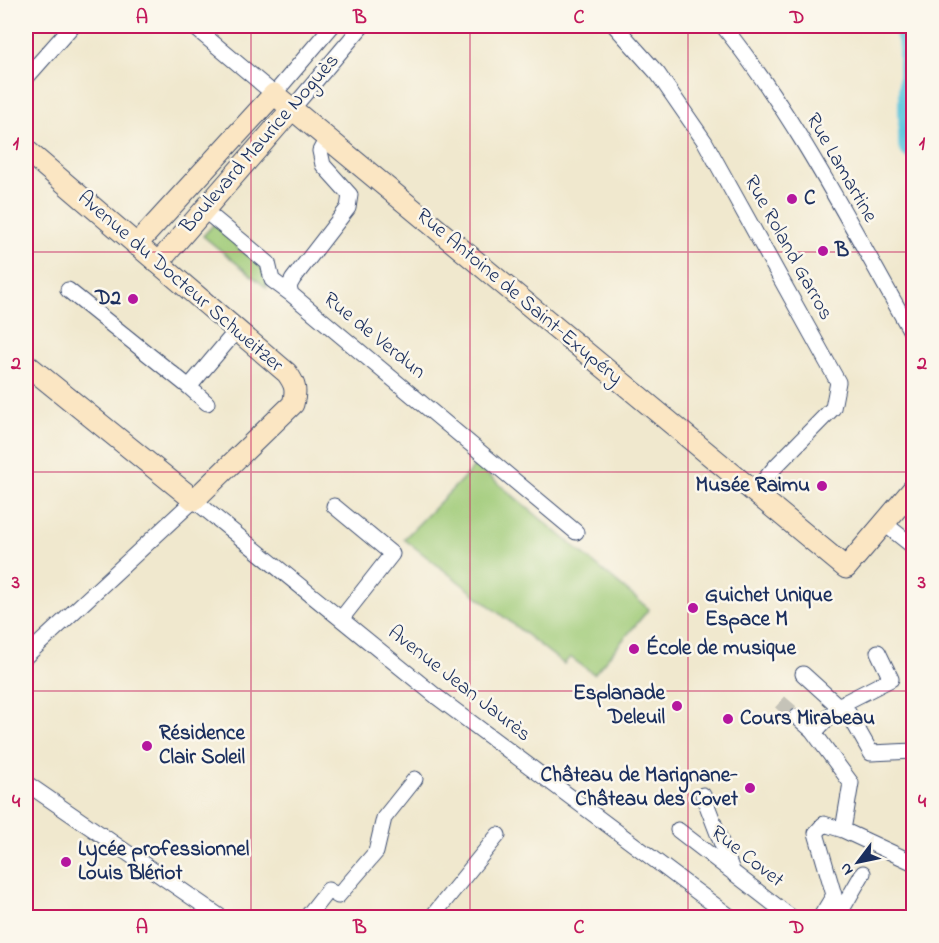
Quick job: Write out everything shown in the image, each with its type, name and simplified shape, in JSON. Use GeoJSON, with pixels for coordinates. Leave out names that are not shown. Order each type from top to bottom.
{"type":"FeatureCollection","features":[{"type":"Feature","properties":{"kind":"main road","name":"Rue Antoine de Saint-Exupéry"},"geometry":{"type":"LineString","coordinates":[[274,94],[846,568],[885,524]]}},
{"type":"Feature","properties":{"kind":"main road","name":"Boulevard Maurice Noguès"},"geometry":{"type":"LineString","coordinates":[[136,244],[274,94]]}},
{"type":"Feature","properties":{"kind":"main road","name":"Boulevard Maurice Noguès"},"geometry":{"type":"LineString","coordinates":[[158,263],[292,109]]}},
{"type":"Feature","properties":{"kind":"main road","name":"Avenue du Docteur Schweitzer"},"geometry":{"type":"LineString","coordinates":[[26,150],[287,373],[295,384],[296,394],[293,404],[194,500]]}},
{"type":"Feature","properties":{"kind":"main road"},"geometry":{"type":"LineString","coordinates":[[26,364],[194,500]]}},
{"type":"Feature","properties":{"kind":"main road"},"geometry":{"type":"LineString","coordinates":[[885,524],[914,488]]}},
{"type":"Feature","properties":{"kind":"street"},"geometry":{"type":"LineString","coordinates":[[26,78],[72,26]]}},
{"type":"Feature","properties":{"kind":"street","name":"Rue Antoine de Saint-Exupéry"},"geometry":{"type":"LineString","coordinates":[[194,26],[274,94]]}},
{"type":"Feature","properties":{"kind":"street","name":"Boulevard Maurice Noguès"},"geometry":{"type":"LineString","coordinates":[[274,94],[332,26]]}},
{"type":"Feature","properties":{"kind":"street","name":"Boulevard Maurice Noguès"},"geometry":{"type":"LineString","coordinates":[[292,109],[362,26]]}},
{"type":"Feature","properties":{"kind":"street","name":"Rue Roland Garros"},"geometry":{"type":"LineString","coordinates":[[615,26],[658,74],[705,142],[838,382],[833,408],[776,466],[755,491]]}},
{"type":"Feature","properties":{"kind":"street","name":"Rue Lamartine"},"geometry":{"type":"LineString","coordinates":[[723,26],[748,57],[806,146],[914,337]]}},
{"type":"Feature","properties":{"kind":"street","name":"Rue de Verdun"},"geometry":{"type":"LineString","coordinates":[[327,138],[320,151],[323,165],[350,195],[348,208],[289,286],[291,294],[576,532]]}},
{"type":"Feature","properties":{"kind":"street"},"geometry":{"type":"LineString","coordinates":[[204,210],[268,263],[272,280],[291,294]]}},
{"type":"Feature","properties":{"kind":"street"},"geometry":{"type":"LineString","coordinates":[[68,290],[207,402]]}},
{"type":"Feature","properties":{"kind":"street"},"geometry":{"type":"LineString","coordinates":[[189,387],[237,330]]}},
{"type":"Feature","properties":{"kind":"street"},"geometry":{"type":"LineString","coordinates":[[26,656],[194,500]]}},
{"type":"Feature","properties":{"kind":"street","name":"Avenue Jean Jaurès"},"geometry":{"type":"LineString","coordinates":[[194,500],[437,697],[732,918]]}},
{"type":"Feature","properties":{"kind":"street"},"geometry":{"type":"LineString","coordinates":[[334,507],[392,554],[340,619]]}},
{"type":"Feature","properties":{"kind":"street"},"geometry":{"type":"LineString","coordinates":[[885,524],[914,547]]}},
{"type":"Feature","properties":{"kind":"street"},"geometry":{"type":"LineString","coordinates":[[814,734],[840,705],[891,679],[878,652]]}},
{"type":"Feature","properties":{"kind":"street"},"geometry":{"type":"LineString","coordinates":[[803,674],[835,703],[845,707],[871,753],[914,751]]}},
{"type":"Feature","properties":{"kind":"street"},"geometry":{"type":"LineString","coordinates":[[797,717],[814,734],[851,783],[843,830]]}},
{"type":"Feature","properties":{"kind":"street"},"geometry":{"type":"LineString","coordinates":[[306,918],[328,890],[338,897],[376,852],[384,818],[415,779]]}},
{"type":"Feature","properties":{"kind":"street"},"geometry":{"type":"LineString","coordinates":[[26,783],[222,918]]}},
{"type":"Feature","properties":{"kind":"street"},"geometry":{"type":"LineString","coordinates":[[703,795],[733,873]]}},
{"type":"Feature","properties":{"kind":"street"},"geometry":{"type":"LineString","coordinates":[[828,917],[834,895],[816,833],[824,824],[843,830],[914,863]]}},
{"type":"Feature","properties":{"kind":"street","name":"Rue Covet"},"geometry":{"type":"LineString","coordinates":[[678,830],[792,918]]}},
{"type":"Feature","properties":{"kind":"street"},"geometry":{"type":"LineString","coordinates":[[431,918],[498,835]]}},
{"type":"Feature","properties":{"kind":"street"},"geometry":{"type":"LineString","coordinates":[[828,917],[863,873]]}},
{"type":"Feature","properties":{"kind":"green space"},"geometry":{"type":"Polygon","coordinates":[[[214,224],[235,240],[237,247],[266,271],[267,288],[203,236],[214,224]]]}},
{"type":"Feature","properties":{"kind":"green space"},"geometry":{"type":"Polygon","coordinates":[[[476,465],[649,609],[594,674],[570,657],[564,664],[404,539],[476,465]]]}},
{"type":"Feature","properties":{"kind":"waterway"},"geometry":{"type":"LineString","coordinates":[[909,26],[914,43]]}},
{"type":"Feature","properties":{"kind":"waterway"},"geometry":{"type":"LineString","coordinates":[[914,53],[914,144]]}},
{"type":"Feature","properties":{"kind":"tunnel"},"geometry":{"type":"LineString","coordinates":[[780,702],[797,717]]}},
{"type":"Feature","properties":{"kind":"place","name":"C"},"geometry":{"type":"Point","coordinates":[792,199]}},
{"type":"Feature","properties":{"kind":"place","name":"B"},"geometry":{"type":"Point","coordinates":[823,251]}},
{"type":"Feature","properties":{"kind":"place","name":"D2"},"geometry":{"type":"Point","coordinates":[133,299]}},
{"type":"Feature","properties":{"kind":"place","name":"Musée Raimu"},"geometry":{"type":"Point","coordinates":[822,486]}},
{"type":"Feature","properties":{"kind":"place","name":"Guichet Unique Espace M"},"geometry":{"type":"Point","coordinates":[693,608]}},
{"type":"Feature","properties":{"kind":"place","name":"École de musique"},"geometry":{"type":"Point","coordinates":[634,649]}},
{"type":"Feature","properties":{"kind":"place","name":"Esplanade Deleuil"},"geometry":{"type":"Point","coordinates":[677,706]}},
{"type":"Feature","properties":{"kind":"place","name":"Cours Mirabeau"},"geometry":{"type":"Point","coordinates":[728,719]}},
{"type":"Feature","properties":{"kind":"place","name":"Résidence Clair Soleil"},"geometry":{"type":"Point","coordinates":[147,746]}},
{"type":"Feature","properties":{"kind":"place","name":"Château de Marignane- Château des Covet"},"geometry":{"type":"Point","coordinates":[750,788]}},
{"type":"Feature","properties":{"kind":"place","name":"Lycée professionnel Louis Blériot"},"geometry":{"type":"Point","coordinates":[66,862]}}]}
